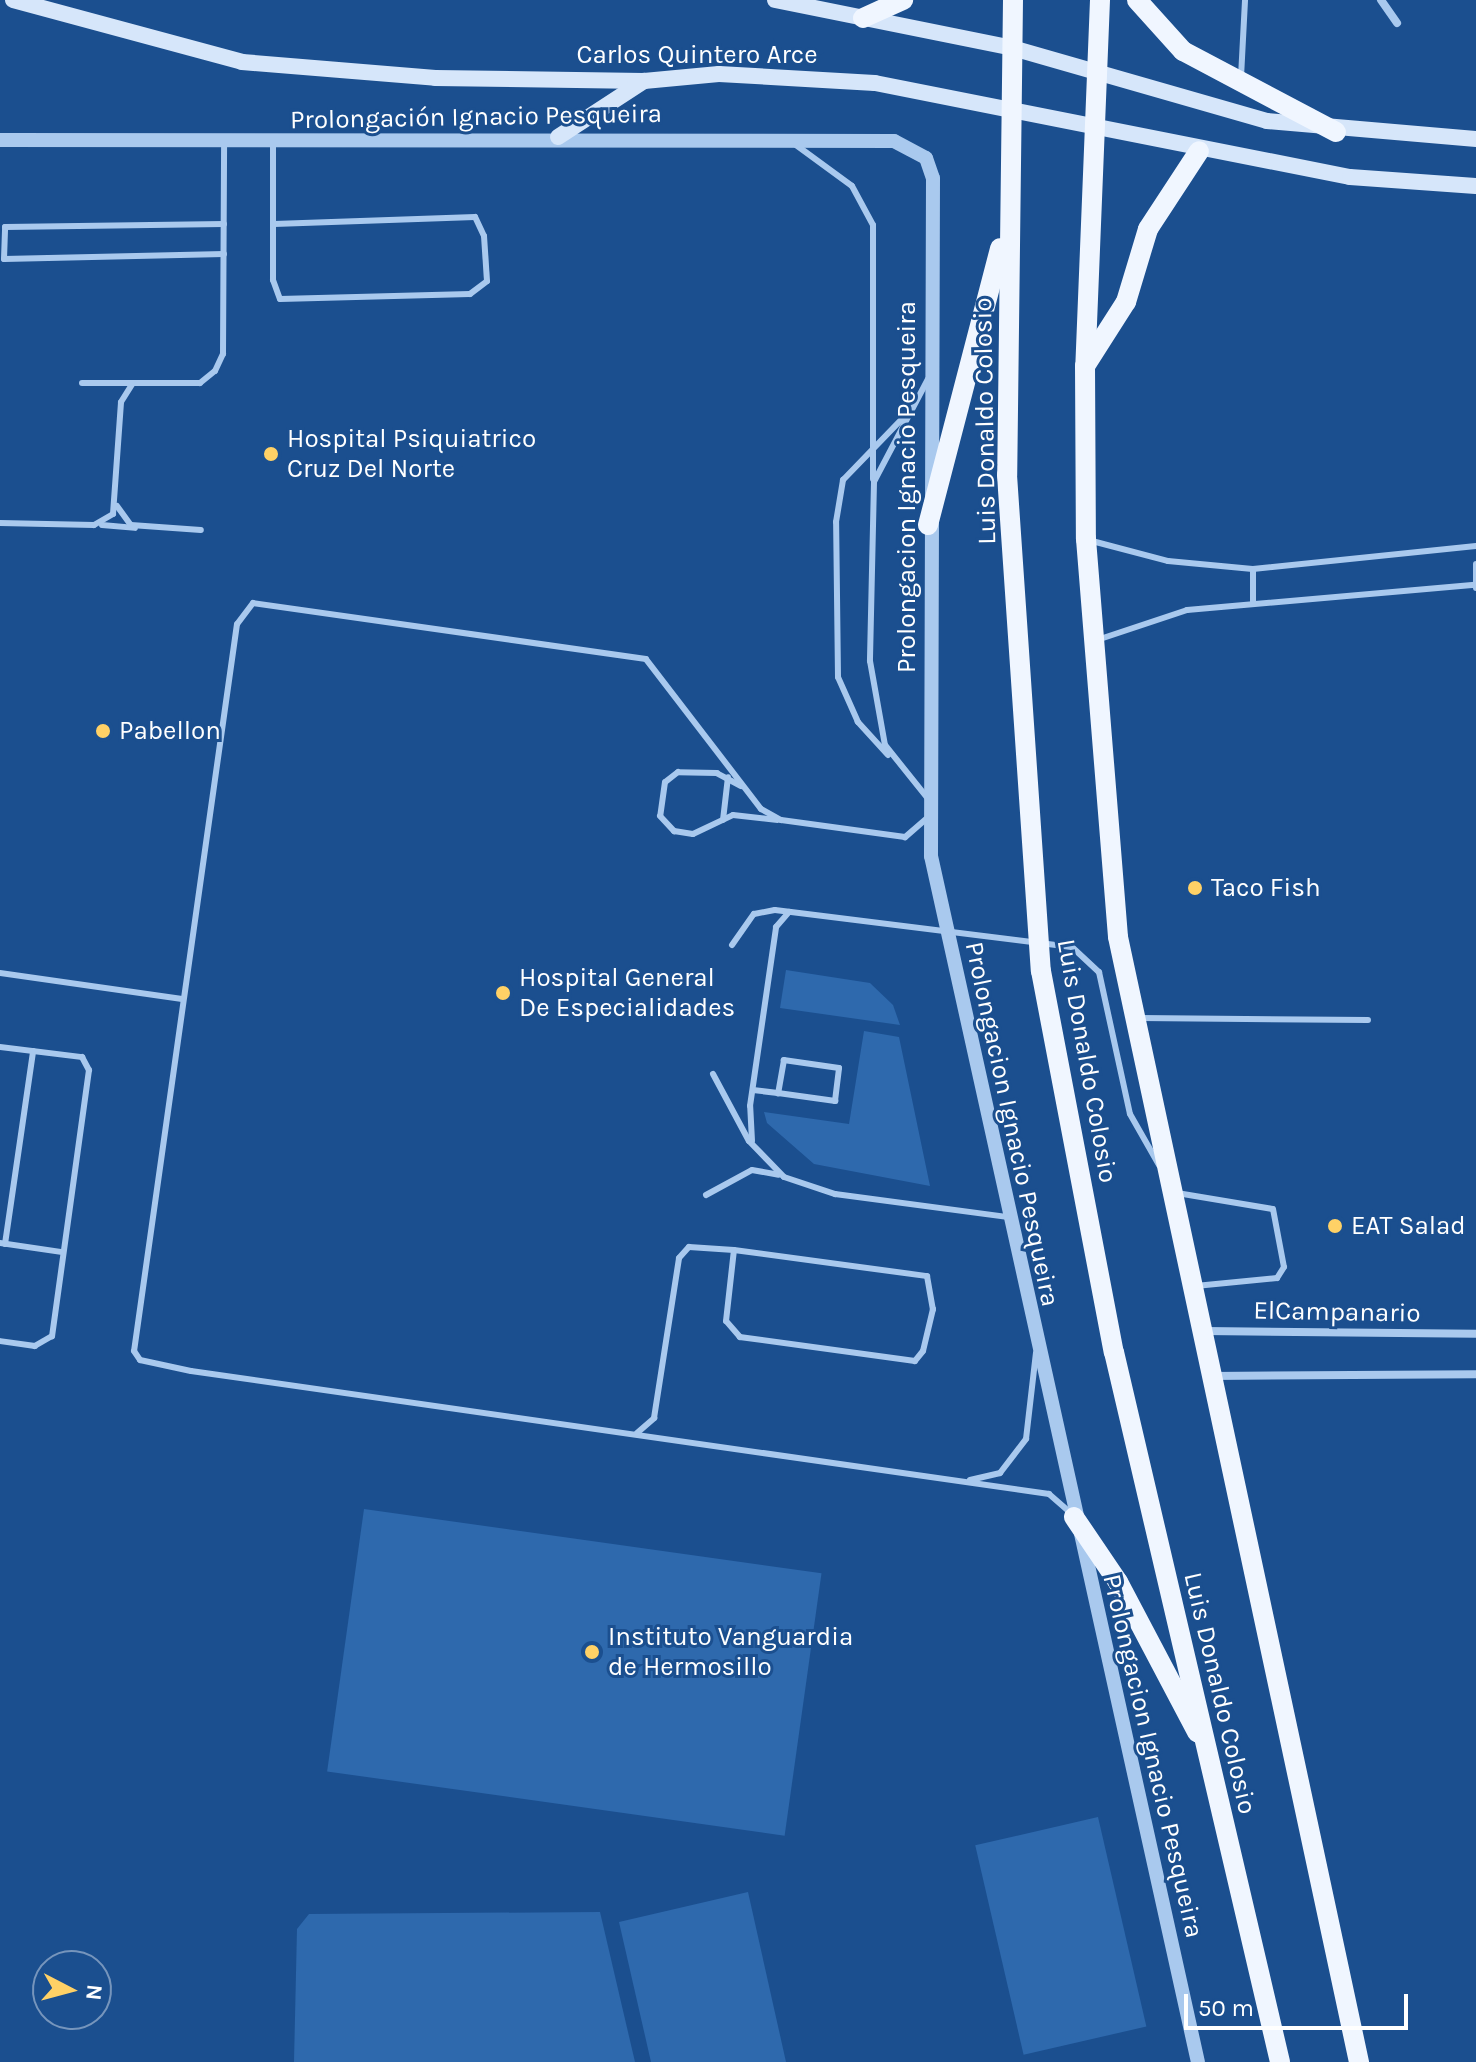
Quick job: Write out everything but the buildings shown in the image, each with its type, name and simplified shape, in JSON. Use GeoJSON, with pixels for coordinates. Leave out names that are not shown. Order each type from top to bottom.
{"type":"FeatureCollection","features":[{"type":"Feature","properties":{"kind":"main road","name":"Carlos Quintero Arce"},"geometry":{"type":"LineString","coordinates":[[13,0],[147,42],[256,64],[338,74],[644,81],[799,76],[1007,107],[1093,130],[1350,177],[1476,186]]}},
{"type":"Feature","properties":{"kind":"main road","name":"Carlos Quintero Arce"},"geometry":{"type":"LineString","coordinates":[[775,0],[1009,47],[1097,75],[1336,132],[1476,139]]}},
{"type":"Feature","properties":{"kind":"main road"},"geometry":{"type":"LineString","coordinates":[[863,18],[903,0]]}},
{"type":"Feature","properties":{"kind":"main road","name":"Luis Donaldo Colosio"},"geometry":{"type":"LineString","coordinates":[[1013,0],[1007,107],[1007,475],[1039,940],[1114,1352],[1280,2062]]}},
{"type":"Feature","properties":{"kind":"main road","name":"Luis Donaldo Colosio"},"geometry":{"type":"LineString","coordinates":[[1100,0],[1085,366],[1086,539],[1090,643],[1118,937],[1206,1376],[1359,2062]]}},
{"type":"Feature","properties":{"kind":"main road"},"geometry":{"type":"LineString","coordinates":[[1137,0],[1183,51],[1240,85],[1336,132]]}},
{"type":"Feature","properties":{"kind":"main road"},"geometry":{"type":"LineString","coordinates":[[558,137],[644,81]]}},
{"type":"Feature","properties":{"kind":"main road"},"geometry":{"type":"LineString","coordinates":[[1085,366],[1126,302],[1148,229],[1199,151]]}},
{"type":"Feature","properties":{"kind":"main road"},"geometry":{"type":"LineString","coordinates":[[928,525],[1009,213]]}},
{"type":"Feature","properties":{"kind":"main road"},"geometry":{"type":"LineString","coordinates":[[1074,1517],[1118,1582],[1206,1747]]}},
{"type":"Feature","properties":{"kind":"street"},"geometry":{"type":"LineString","coordinates":[[1381,0],[1397,23]]}},
{"type":"Feature","properties":{"kind":"street","name":"Prolongación Ignacio Pesqueira"},"geometry":{"type":"LineString","coordinates":[[0,140],[273,143],[558,137],[905,143],[926,158],[933,178]]}},
{"type":"Feature","properties":{"kind":"street","name":"Prolongacion Ignacio Pesqueira"},"geometry":{"type":"LineString","coordinates":[[933,178],[928,525],[929,801],[945,932],[1198,2062]]}},
{"type":"Feature","properties":{"kind":"street","name":"ElCampanario"},"geometry":{"type":"LineString","coordinates":[[1197,1331],[1476,1334]]}},
{"type":"Feature","properties":{"kind":"street"},"geometry":{"type":"LineString","coordinates":[[1206,1376],[1476,1374]]}},
{"type":"Feature","properties":{"kind":"lane"},"geometry":{"type":"LineString","coordinates":[[1240,85],[1245,0]]}},
{"type":"Feature","properties":{"kind":"lane"},"geometry":{"type":"LineString","coordinates":[[789,141],[852,186],[873,225],[871,446],[874,482],[870,661],[875,716],[899,767]]}},
{"type":"Feature","properties":{"kind":"lane"},"geometry":{"type":"LineString","coordinates":[[82,383],[200,383],[215,371],[223,354],[224,142]]}},
{"type":"Feature","properties":{"kind":"lane"},"geometry":{"type":"LineString","coordinates":[[273,143],[274,292],[280,299],[470,294],[487,281],[484,236],[475,217],[274,224]]}},
{"type":"Feature","properties":{"kind":"lane"},"geometry":{"type":"LineString","coordinates":[[224,224],[5,227],[4,259],[224,254]]}},
{"type":"Feature","properties":{"kind":"lane"},"geometry":{"type":"LineString","coordinates":[[874,482],[931,374]]}},
{"type":"Feature","properties":{"kind":"lane"},"geometry":{"type":"LineString","coordinates":[[133,383],[121,402],[117,502],[123,520],[143,529]]}},
{"type":"Feature","properties":{"kind":"lane"},"geometry":{"type":"LineString","coordinates":[[745,787],[728,779],[678,772],[658,800],[660,816],[674,831],[693,834],[723,820],[781,820],[905,837],[923,828],[929,801],[858,722],[835,650],[838,501],[843,480],[871,446],[908,414]]}},
{"type":"Feature","properties":{"kind":"lane"},"geometry":{"type":"LineString","coordinates":[[94,525],[117,502]]}},
{"type":"Feature","properties":{"kind":"lane"},"geometry":{"type":"LineString","coordinates":[[0,523],[201,530]]}},
{"type":"Feature","properties":{"kind":"lane"},"geometry":{"type":"LineString","coordinates":[[1086,539],[1168,561],[1253,569],[1476,546]]}},
{"type":"Feature","properties":{"kind":"lane"},"geometry":{"type":"LineString","coordinates":[[1090,643],[1154,617],[1253,604],[1476,586],[1476,564]]}},
{"type":"Feature","properties":{"kind":"lane"},"geometry":{"type":"LineString","coordinates":[[1253,569],[1253,604]]}},
{"type":"Feature","properties":{"kind":"lane"},"geometry":{"type":"LineString","coordinates":[[781,820],[745,787],[646,659],[253,603],[237,624],[132,1336],[140,1360],[670,1441],[1049,1494],[1074,1517]]}},
{"type":"Feature","properties":{"kind":"lane"},"geometry":{"type":"LineString","coordinates":[[723,820],[728,779],[724,761]]}},
{"type":"Feature","properties":{"kind":"lane"},"geometry":{"type":"LineString","coordinates":[[753,1146],[753,1090],[776,927],[789,912]]}},
{"type":"Feature","properties":{"kind":"lane"},"geometry":{"type":"LineString","coordinates":[[732,945],[754,914],[789,912],[945,932],[1039,940],[1072,947],[1099,972],[1130,1114],[1168,1185],[1273,1209],[1284,1267],[1277,1278],[1188,1287]]}},
{"type":"Feature","properties":{"kind":"lane"},"geometry":{"type":"LineString","coordinates":[[0,973],[182,999]]}},
{"type":"Feature","properties":{"kind":"lane"},"geometry":{"type":"LineString","coordinates":[[1134,1018],[1368,1020]]}},
{"type":"Feature","properties":{"kind":"lane"},"geometry":{"type":"LineString","coordinates":[[0,1047],[88,1062],[49,1341],[0,1341]]}},
{"type":"Feature","properties":{"kind":"lane"},"geometry":{"type":"LineString","coordinates":[[33,1051],[3,1243],[62,1252]]}},
{"type":"Feature","properties":{"kind":"lane"},"geometry":{"type":"LineString","coordinates":[[753,1090],[835,1101],[839,1068],[784,1060],[778,1093]]}},
{"type":"Feature","properties":{"kind":"lane"},"geometry":{"type":"LineString","coordinates":[[713,1074],[753,1146],[784,1177]]}},
{"type":"Feature","properties":{"kind":"lane"},"geometry":{"type":"LineString","coordinates":[[706,1195],[752,1170],[835,1194],[1008,1217]]}},
{"type":"Feature","properties":{"kind":"lane"},"geometry":{"type":"LineString","coordinates":[[670,1441],[654,1418],[679,1258],[689,1247],[734,1250],[927,1276],[933,1309],[923,1351],[915,1361],[740,1337],[726,1321],[734,1250]]}},
{"type":"Feature","properties":{"kind":"lane"},"geometry":{"type":"LineString","coordinates":[[963,1482],[1000,1473],[1026,1439],[1036,1346]]}},
{"type":"Feature","properties":{"kind":"lane"},"geometry":{"type":"LineString","coordinates":[[630,1434],[654,1418]]}},
{"type":"Feature","properties":{"kind":"shaded area"},"geometry":{"type":"Polygon","coordinates":[[[786,970],[870,983],[893,1005],[900,1025],[780,1008],[786,970]]]}},
{"type":"Feature","properties":{"kind":"shaded area"},"geometry":{"type":"Polygon","coordinates":[[[864,1031],[899,1037],[930,1186],[814,1164],[767,1123],[764,1112],[849,1124],[864,1031]]]}},
{"type":"Feature","properties":{"kind":"shaded area"},"geometry":{"type":"Polygon","coordinates":[[[364,1509],[822,1573],[785,1836],[327,1771],[364,1509]]]}},
{"type":"Feature","properties":{"kind":"shaded area"},"geometry":{"type":"Polygon","coordinates":[[[1098,1817],[1146,2026],[1024,2055],[975,1845],[1098,1817]]]}},
{"type":"Feature","properties":{"kind":"shaded area"},"geometry":{"type":"Polygon","coordinates":[[[748,1892],[786,2062],[651,2062],[619,1922],[748,1892]]]}},
{"type":"Feature","properties":{"kind":"shaded area"},"geometry":{"type":"Polygon","coordinates":[[[600,1912],[635,2062],[294,2062],[297,1929],[309,1914],[600,1912]]]}},
{"type":"Feature","properties":{"kind":"place","name":"Hospital Psiquiatrico Cruz Del Norte"},"geometry":{"type":"Point","coordinates":[271,454]}},
{"type":"Feature","properties":{"kind":"place","name":"Pabellon"},"geometry":{"type":"Point","coordinates":[103,731]}},
{"type":"Feature","properties":{"kind":"place","name":"Taco Fish"},"geometry":{"type":"Point","coordinates":[1195,888]}},
{"type":"Feature","properties":{"kind":"place","name":"Hospital General De Especialidades"},"geometry":{"type":"Point","coordinates":[503,993]}},
{"type":"Feature","properties":{"kind":"place","name":"EAT Salad"},"geometry":{"type":"Point","coordinates":[1335,1226]}},
{"type":"Feature","properties":{"kind":"place","name":"Instituto Vanguardia de Hermosillo"},"geometry":{"type":"Point","coordinates":[592,1652]}}]}
